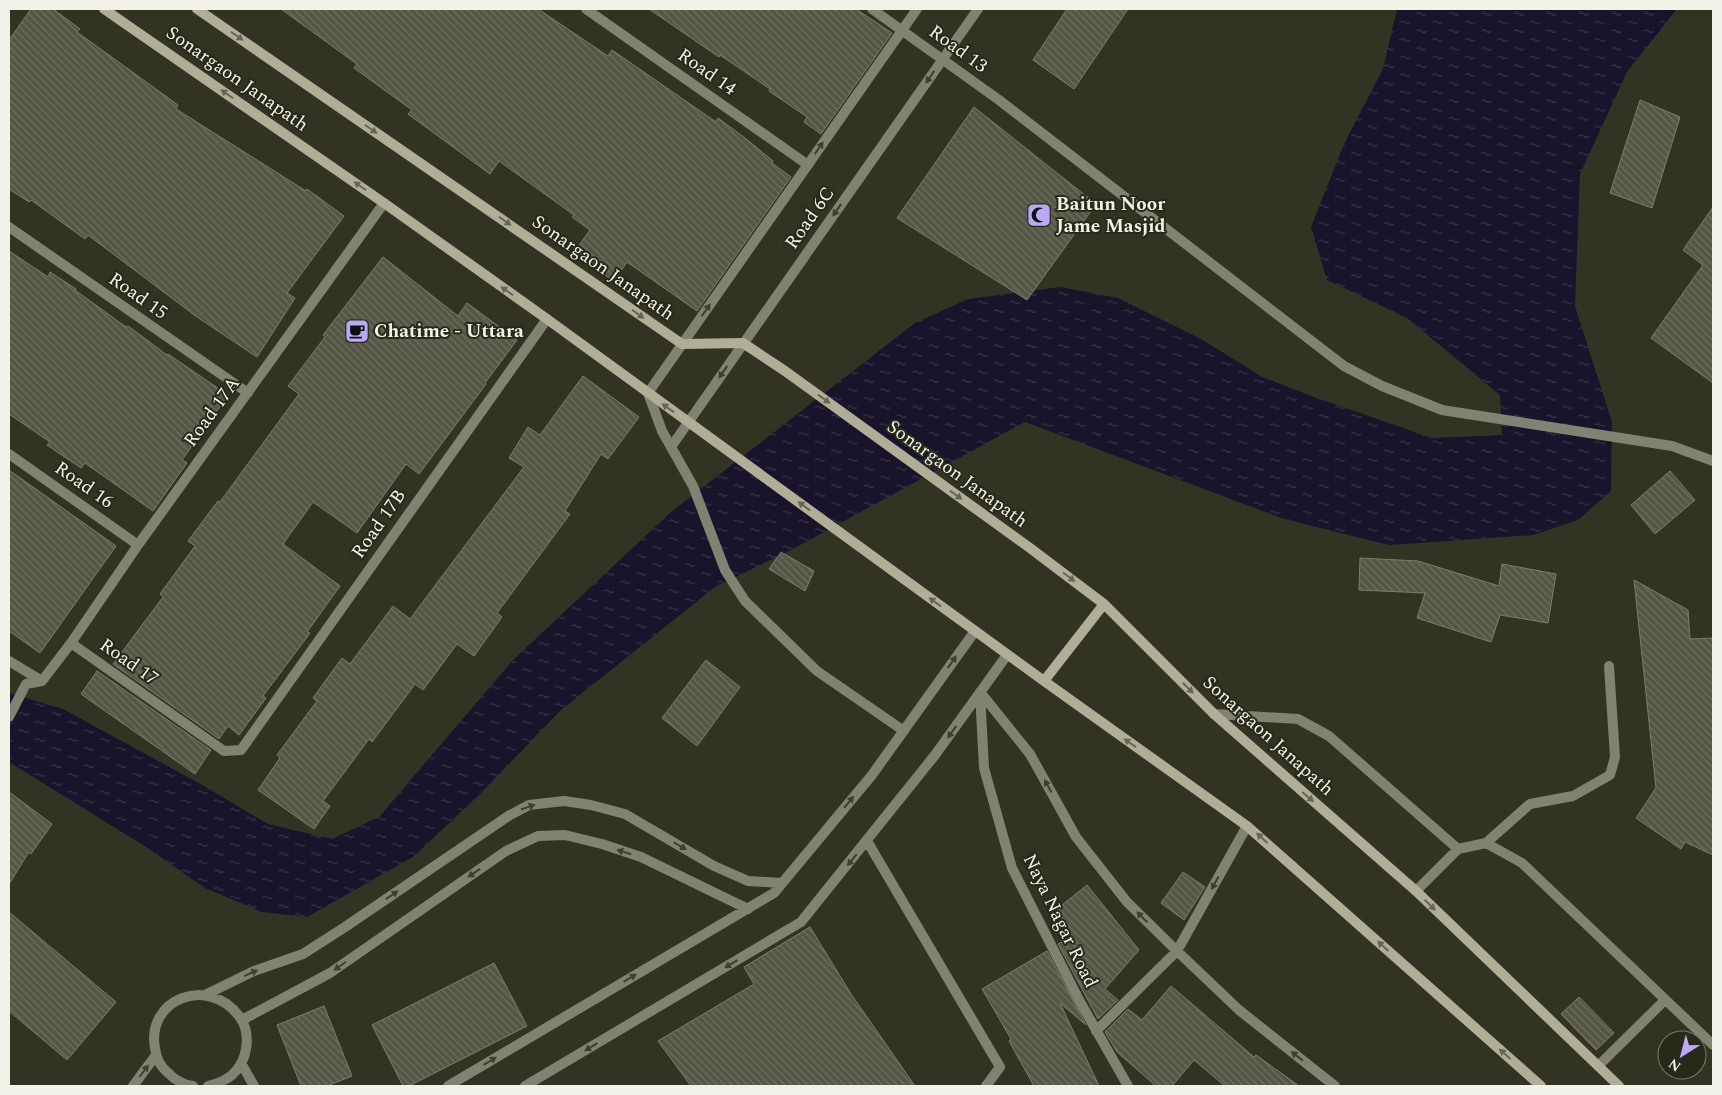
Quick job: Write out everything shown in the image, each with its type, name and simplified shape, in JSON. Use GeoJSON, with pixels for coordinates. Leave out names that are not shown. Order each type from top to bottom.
{"type":"FeatureCollection","features":[{"type":"Feature","properties":{"kind":"main road","name":"Sonargaon Janapath"},"geometry":{"type":"LineString","coordinates":[[197,9],[682,344],[743,343],[785,371],[1030,548],[1104,604],[1214,714],[1416,891],[1619,1086]]}},
{"type":"Feature","properties":{"kind":"main road","name":"Sonargaon Janapath"},"geometry":{"type":"LineString","coordinates":[[110,10],[547,319],[1007,655],[1247,826],[1541,1086]]}},
{"type":"Feature","properties":{"kind":"main road"},"geometry":{"type":"LineString","coordinates":[[1044,681],[1104,604]]}},
{"type":"Feature","properties":{"kind":"street","name":"Road 14"},"geometry":{"type":"LineString","coordinates":[[586,9],[808,165]]}},
{"type":"Feature","properties":{"kind":"street","name":"Road 13"},"geometry":{"type":"LineString","coordinates":[[872,9],[999,100],[1344,366],[1382,386],[1442,410],[1672,446],[1713,461]]}},
{"type":"Feature","properties":{"kind":"street","name":"Road 6C"},"geometry":{"type":"LineString","coordinates":[[648,393],[916,9]]}},
{"type":"Feature","properties":{"kind":"street","name":"Road 6C"},"geometry":{"type":"LineString","coordinates":[[671,447],[978,9]]}},
{"type":"Feature","properties":{"kind":"street","name":"Road 17A"},"geometry":{"type":"LineString","coordinates":[[72,643],[138,545],[384,203]]}},
{"type":"Feature","properties":{"kind":"street","name":"Road 15"},"geometry":{"type":"LineString","coordinates":[[9,227],[248,393]]}},
{"type":"Feature","properties":{"kind":"street","name":"Road 17B"},"geometry":{"type":"LineString","coordinates":[[241,750],[547,319]]}},
{"type":"Feature","properties":{"kind":"street"},"geometry":{"type":"LineString","coordinates":[[648,393],[662,431],[693,486],[725,570],[746,602],[817,671],[904,731]]}},
{"type":"Feature","properties":{"kind":"street","name":"Road 16"},"geometry":{"type":"LineString","coordinates":[[9,454],[138,545]]}},
{"type":"Feature","properties":{"kind":"street"},"geometry":{"type":"LineString","coordinates":[[448,1086],[774,893],[872,775],[975,630]]}},
{"type":"Feature","properties":{"kind":"street","name":"Road 17"},"geometry":{"type":"LineString","coordinates":[[42,681],[72,643],[224,751],[241,750]]}},
{"type":"Feature","properties":{"kind":"street"},"geometry":{"type":"LineString","coordinates":[[525,1086],[801,922],[936,755],[1007,655]]}},
{"type":"Feature","properties":{"kind":"street"},"geometry":{"type":"LineString","coordinates":[[9,661],[42,681]]}},
{"type":"Feature","properties":{"kind":"street"},"geometry":{"type":"LineString","coordinates":[[1416,891],[1458,849],[1486,843],[1530,804],[1573,796],[1610,775],[1615,757],[1609,666]]}},
{"type":"Feature","properties":{"kind":"street"},"geometry":{"type":"LineString","coordinates":[[9,717],[26,684],[42,681]]}},
{"type":"Feature","properties":{"kind":"street"},"geometry":{"type":"LineString","coordinates":[[980,692],[1030,754],[1076,837],[1127,902],[1239,1010],[1336,1086]]}},
{"type":"Feature","properties":{"kind":"street","name":"Naya Nagar Road"},"geometry":{"type":"LineString","coordinates":[[980,692],[984,768],[1012,868],[1096,1031],[1128,1086]]}},
{"type":"Feature","properties":{"kind":"street"},"geometry":{"type":"LineString","coordinates":[[1214,714],[1298,719],[1329,736],[1458,849]]}},
{"type":"Feature","properties":{"kind":"street"},"geometry":{"type":"LineString","coordinates":[[191,1086],[175,1080],[164,1069],[156,1056],[153,1040],[156,1024],[164,1011],[176,1001],[191,995],[207,994],[254,971],[303,954],[346,927],[510,815],[529,805],[564,801],[591,805],[625,814],[714,866],[748,881],[782,883]]}},
{"type":"Feature","properties":{"kind":"street"},"geometry":{"type":"LineString","coordinates":[[1096,1031],[1177,951],[1247,826]]}},
{"type":"Feature","properties":{"kind":"street"},"geometry":{"type":"LineString","coordinates":[[242,1020],[330,973],[506,851],[538,836],[565,835],[602,844],[641,857],[748,909]]}},
{"type":"Feature","properties":{"kind":"street"},"geometry":{"type":"LineString","coordinates":[[867,840],[1000,1067],[986,1086]]}},
{"type":"Feature","properties":{"kind":"street"},"geometry":{"type":"LineString","coordinates":[[1486,843],[1522,864],[1713,1045]]}},
{"type":"Feature","properties":{"kind":"street"},"geometry":{"type":"LineString","coordinates":[[207,994],[221,999],[233,1008],[242,1020],[247,1034],[246,1049],[241,1063],[232,1075],[219,1083],[208,1086]]}},
{"type":"Feature","properties":{"kind":"street"},"geometry":{"type":"LineString","coordinates":[[1598,1066],[1665,1000]]}},
{"type":"Feature","properties":{"kind":"street"},"geometry":{"type":"LineString","coordinates":[[133,1086],[156,1056]]}},
{"type":"Feature","properties":{"kind":"street"},"geometry":{"type":"LineString","coordinates":[[241,1063],[254,1086]]}},
{"type":"Feature","properties":{"kind":"water"},"geometry":{"type":"Polygon","coordinates":[[[1397,9],[1677,9],[1627,72],[1580,174],[1575,306],[1612,422],[1611,491],[1578,520],[1533,535],[1389,545],[1284,519],[1025,422],[793,549],[715,587],[561,710],[479,795],[413,857],[307,917],[262,912],[205,888],[146,847],[9,762],[9,693],[63,709],[204,786],[268,824],[332,839],[379,817],[513,660],[671,512],[915,323],[968,299],[1060,287],[1118,298],[1203,340],[1262,377],[1314,397],[1432,438],[1502,435],[1500,395],[1407,318],[1327,280],[1311,227],[1344,144],[1383,69],[1397,9]]]}},
{"type":"Feature","properties":{"kind":"building"},"geometry":{"type":"Polygon","coordinates":[[[31,9],[53,9],[80,29],[77,32],[178,105],[176,109],[306,191],[307,189],[344,216],[287,293],[295,298],[257,357],[197,317],[88,235],[85,239],[31,200],[29,202],[9,189],[9,40],[31,9]]]}},
{"type":"Feature","properties":{"kind":"building"},"geometry":{"type":"Polygon","coordinates":[[[281,9],[538,9],[608,56],[612,50],[716,122],[718,118],[791,177],[697,311],[627,262],[614,281],[573,254],[590,230],[572,217],[574,215],[499,161],[490,174],[408,114],[412,110],[354,68],[357,64],[281,9]]]}},
{"type":"Feature","properties":{"kind":"building"},"geometry":{"type":"Polygon","coordinates":[[[649,9],[856,9],[892,33],[821,134],[804,122],[807,117],[769,91],[770,89],[649,9]]]}},
{"type":"Feature","properties":{"kind":"building"},"geometry":{"type":"Polygon","coordinates":[[[1067,9],[1128,9],[1074,89],[1033,60],[1067,9]]]}},
{"type":"Feature","properties":{"kind":"building"},"geometry":{"type":"Polygon","coordinates":[[[1640,100],[1680,117],[1652,208],[1610,193],[1640,100]]]}},
{"type":"Feature","properties":{"kind":"building"},"geometry":{"type":"Polygon","coordinates":[[[974,107],[1096,204],[1027,300],[897,218],[974,107]]]}},
{"type":"Feature","properties":{"kind":"building"},"geometry":{"type":"Polygon","coordinates":[[[1713,207],[1713,383],[1651,338],[1703,265],[1683,250],[1713,207]]]}},
{"type":"Feature","properties":{"kind":"building"},"geometry":{"type":"Polygon","coordinates":[[[9,251],[48,277],[50,272],[76,289],[126,327],[128,326],[167,355],[228,395],[182,460],[187,463],[153,511],[85,463],[81,468],[47,445],[50,442],[9,414],[9,251]]]}},
{"type":"Feature","properties":{"kind":"building"},"geometry":{"type":"Polygon","coordinates":[[[383,257],[458,316],[467,303],[517,340],[419,474],[406,464],[357,533],[313,502],[283,544],[340,586],[307,632],[310,633],[263,696],[266,698],[239,735],[228,726],[219,739],[113,664],[163,597],[160,594],[195,546],[188,541],[218,501],[220,502],[299,394],[288,386],[325,337],[323,335],[383,257]]]}},
{"type":"Feature","properties":{"kind":"building"},"geometry":{"type":"Polygon","coordinates":[[[583,376],[639,417],[608,459],[601,454],[565,511],[570,514],[497,613],[502,617],[474,656],[457,644],[423,690],[415,684],[372,742],[369,739],[323,801],[330,806],[314,829],[258,790],[280,758],[277,755],[317,701],[313,698],[342,658],[350,664],[393,606],[410,619],[524,467],[509,458],[528,427],[540,435],[583,376]]]}},
{"type":"Feature","properties":{"kind":"building"},"geometry":{"type":"Polygon","coordinates":[[[9,470],[116,546],[40,653],[9,631],[9,470]]]}},
{"type":"Feature","properties":{"kind":"building"},"geometry":{"type":"Polygon","coordinates":[[[1670,471],[1695,500],[1655,534],[1631,505],[1670,471]]]}},
{"type":"Feature","properties":{"kind":"building"},"geometry":{"type":"Polygon","coordinates":[[[781,552],[814,571],[805,591],[769,569],[781,552]]]}},
{"type":"Feature","properties":{"kind":"building"},"geometry":{"type":"Polygon","coordinates":[[[1360,558],[1418,561],[1499,586],[1502,564],[1556,574],[1548,623],[1500,615],[1491,642],[1417,618],[1425,593],[1359,590],[1360,558]]]}},
{"type":"Feature","properties":{"kind":"building"},"geometry":{"type":"Polygon","coordinates":[[[1634,580],[1688,610],[1690,639],[1713,638],[1713,855],[1685,842],[1681,849],[1636,818],[1656,788],[1634,580]]]}},
{"type":"Feature","properties":{"kind":"building"},"geometry":{"type":"Polygon","coordinates":[[[706,660],[740,687],[697,746],[662,718],[706,660]]]}},
{"type":"Feature","properties":{"kind":"building"},"geometry":{"type":"Polygon","coordinates":[[[97,671],[211,750],[195,774],[81,694],[97,671]]]}},
{"type":"Feature","properties":{"kind":"building"},"geometry":{"type":"Polygon","coordinates":[[[9,792],[52,824],[31,854],[29,852],[9,884],[9,792]]]}},
{"type":"Feature","properties":{"kind":"building"},"geometry":{"type":"Polygon","coordinates":[[[1183,872],[1205,887],[1184,920],[1161,903],[1183,872]]]}},
{"type":"Feature","properties":{"kind":"building"},"geometry":{"type":"Polygon","coordinates":[[[1087,885],[1139,950],[1105,989],[1118,1000],[1098,1019],[1058,944],[1071,937],[1057,909],[1087,885]]]}},
{"type":"Feature","properties":{"kind":"building"},"geometry":{"type":"Polygon","coordinates":[[[9,912],[116,1002],[67,1060],[9,1011],[9,912]]]}},
{"type":"Feature","properties":{"kind":"building"},"geometry":{"type":"Polygon","coordinates":[[[810,927],[851,994],[915,1086],[691,1086],[658,1041],[754,984],[744,967],[810,927]]]}},
{"type":"Feature","properties":{"kind":"building"},"geometry":{"type":"Polygon","coordinates":[[[1047,951],[1086,1025],[1060,1003],[1099,1086],[1034,1086],[1009,1041],[1011,1039],[982,989],[1047,951]]]}},
{"type":"Feature","properties":{"kind":"building"},"geometry":{"type":"Polygon","coordinates":[[[494,963],[527,1026],[409,1086],[403,1086],[372,1025],[494,963]]]}},
{"type":"Feature","properties":{"kind":"building"},"geometry":{"type":"Polygon","coordinates":[[[1171,986],[1254,1057],[1256,1055],[1299,1086],[1225,1086],[1194,1060],[1172,1086],[1156,1086],[1117,1052],[1105,1032],[1128,1009],[1142,1020],[1171,986]]]}},
{"type":"Feature","properties":{"kind":"building"},"geometry":{"type":"Polygon","coordinates":[[[1579,997],[1614,1033],[1596,1050],[1561,1014],[1579,997]]]}},
{"type":"Feature","properties":{"kind":"building"},"geometry":{"type":"Polygon","coordinates":[[[324,1006],[352,1076],[327,1086],[301,1086],[277,1025],[324,1006]]]}},
{"type":"Feature","properties":{"kind":"place","name":"Baitun Noor Jame Masjid"},"geometry":{"type":"Point","coordinates":[1039,215]}},
{"type":"Feature","properties":{"kind":"place","name":"Chatime - Uttara"},"geometry":{"type":"Point","coordinates":[357,331]}}]}
